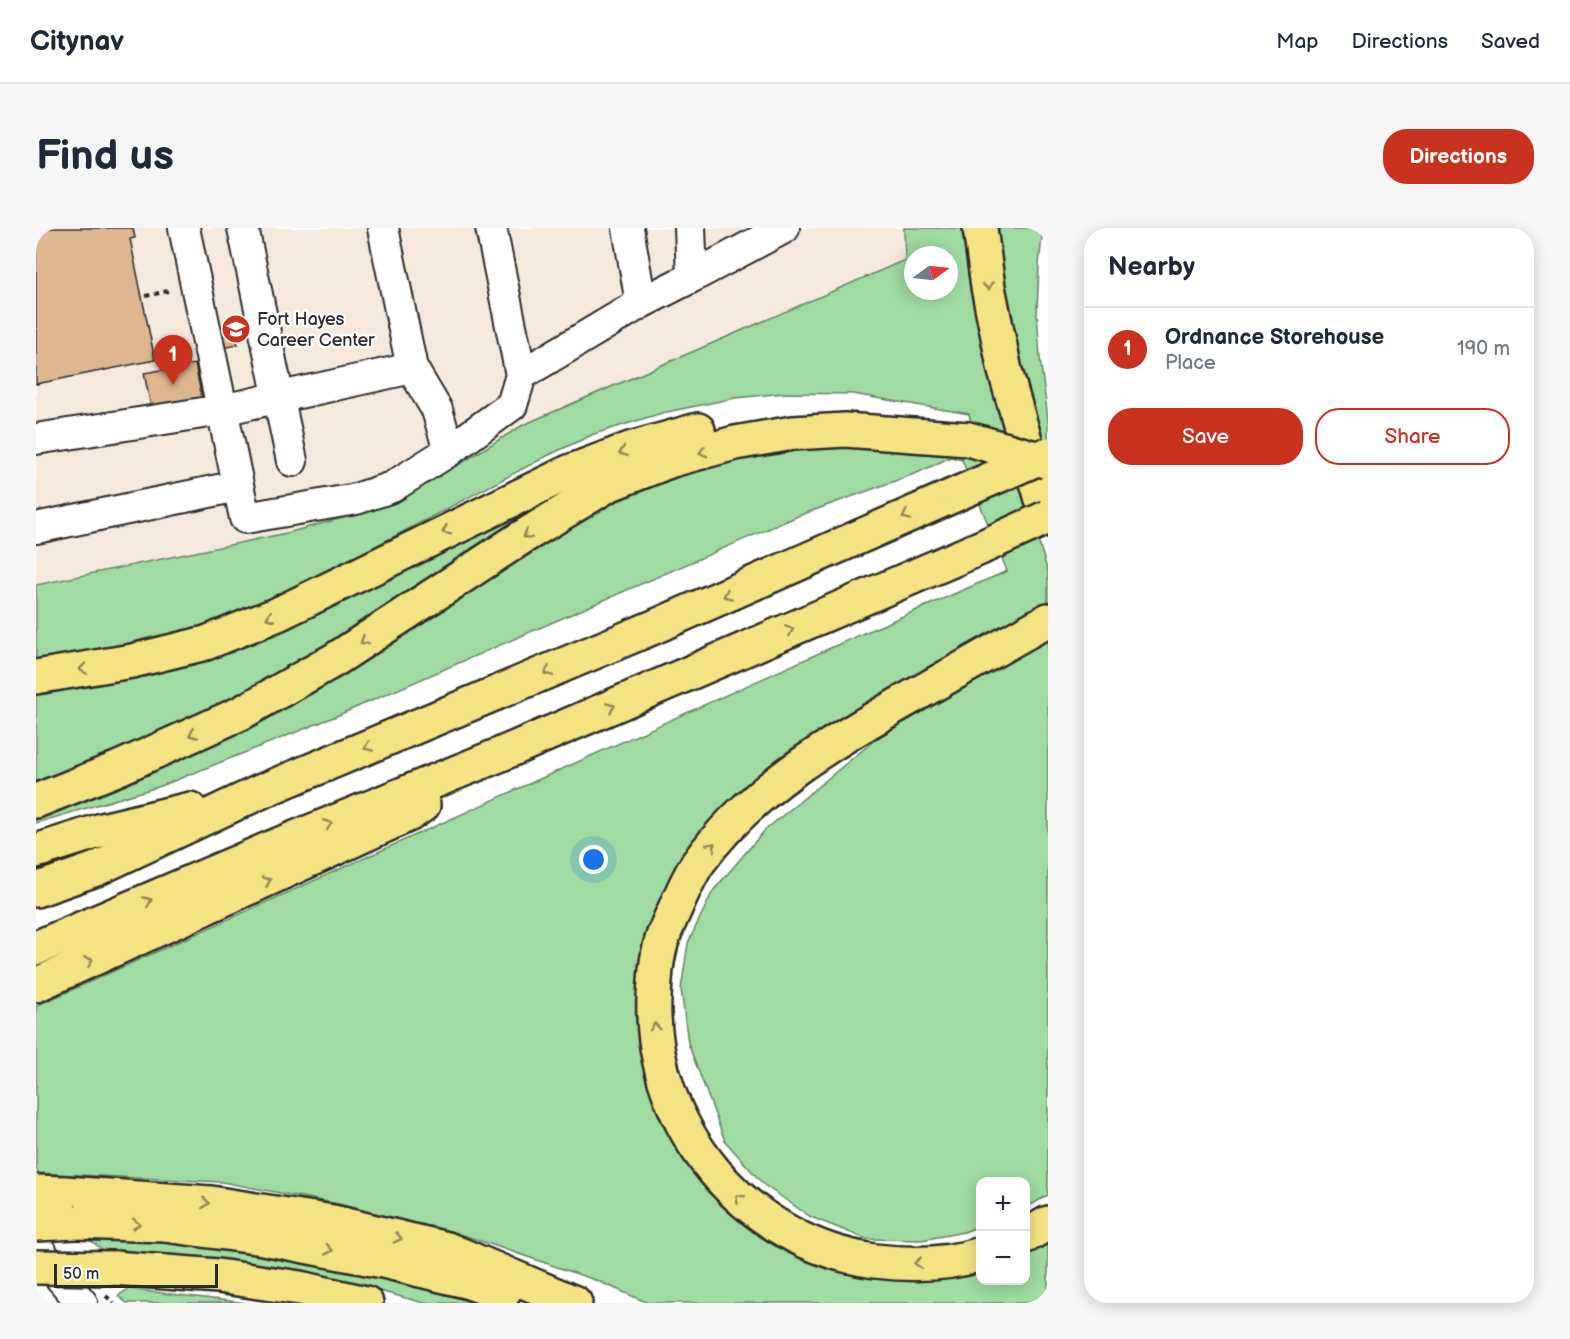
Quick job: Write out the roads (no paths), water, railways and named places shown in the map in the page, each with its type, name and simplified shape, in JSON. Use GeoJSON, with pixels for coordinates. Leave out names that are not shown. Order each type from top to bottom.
{"type":"FeatureCollection","features":[{"type":"Feature","properties":{"kind":"highway"},"geometry":{"type":"LineString","coordinates":[[36,948],[289,840],[499,755],[1048,518],[1005,371],[988,287],[980,228]]}},
{"type":"Feature","properties":{"kind":"highway"},"geometry":{"type":"LineString","coordinates":[[36,677],[132,661],[206,643],[278,614],[569,472],[630,449],[689,432],[742,421],[807,415],[868,417],[926,424],[968,439],[1048,461]]}},
{"type":"Feature","properties":{"kind":"highway"},"geometry":{"type":"LineString","coordinates":[[36,801],[119,768],[241,712],[336,659],[521,538],[608,486],[672,460],[735,443],[793,433],[845,430],[968,439]]}},
{"type":"Feature","properties":{"kind":"highway"},"geometry":{"type":"LineString","coordinates":[[36,890],[96,869],[262,791],[654,627],[1048,454]]}},
{"type":"Feature","properties":{"kind":"highway"},"geometry":{"type":"LineString","coordinates":[[976,1255],[940,1262],[899,1264],[860,1259],[822,1248],[786,1231],[753,1211],[707,1164],[690,1139],[676,1111],[664,1079],[657,1045],[654,1012],[655,975],[662,941],[697,864],[738,815],[791,772],[846,734],[1038,626]]}},
{"type":"Feature","properties":{"kind":"highway"},"geometry":{"type":"LineString","coordinates":[[36,985],[410,814],[499,755]]}},
{"type":"Feature","properties":{"kind":"highway"},"geometry":{"type":"LineString","coordinates":[[36,851],[102,830],[262,791]]}},
{"type":"Feature","properties":{"kind":"highway"},"geometry":{"type":"LineString","coordinates":[[50,1192],[211,1203],[333,1222],[447,1250],[574,1303]]}},
{"type":"Feature","properties":{"kind":"highway"},"geometry":{"type":"LineString","coordinates":[[36,1224],[77,1222],[164,1226],[263,1238],[383,1261],[466,1281],[529,1303]]}},
{"type":"Feature","properties":{"kind":"highway"},"geometry":{"type":"LineString","coordinates":[[1030,1234],[1048,1223]]}},
{"type":"Feature","properties":{"kind":"highway"},"geometry":{"type":"LineString","coordinates":[[36,1267],[114,1268],[218,1276],[300,1288],[366,1303]]}},
{"type":"Feature","properties":{"kind":"street"},"geometry":{"type":"LineString","coordinates":[[184,228],[245,518],[356,499],[392,487],[449,451],[512,405],[521,375],[491,228]]}},
{"type":"Feature","properties":{"kind":"street"},"geometry":{"type":"LineString","coordinates":[[243,228],[292,461]]}},
{"type":"Feature","properties":{"kind":"street"},"geometry":{"type":"LineString","coordinates":[[383,228],[412,368],[437,410],[449,451]]}},
{"type":"Feature","properties":{"kind":"street"},"geometry":{"type":"LineString","coordinates":[[628,228],[641,303]]}},
{"type":"Feature","properties":{"kind":"street"},"geometry":{"type":"LineString","coordinates":[[690,228],[692,277]]}},
{"type":"Feature","properties":{"kind":"street"},"geometry":{"type":"LineString","coordinates":[[521,375],[641,303],[784,228]]}},
{"type":"Feature","properties":{"kind":"street"},"geometry":{"type":"LineString","coordinates":[[36,439],[222,410],[412,368]]}},
{"type":"Feature","properties":{"kind":"street"},"geometry":{"type":"LineString","coordinates":[[36,528],[238,486]]}},
{"type":"Feature","properties":{"kind":"street"},"geometry":{"type":"LineString","coordinates":[[36,1245],[80,1303]]}},
{"type":"Feature","properties":{"kind":"place","name":"Fort Hayes Career Center"},"geometry":{"type":"Point","coordinates":[236,329]}},
{"type":"Feature","properties":{"kind":"place","name":"Ordnance Storehouse"},"geometry":{"type":"Point","coordinates":[173,385]}}]}
